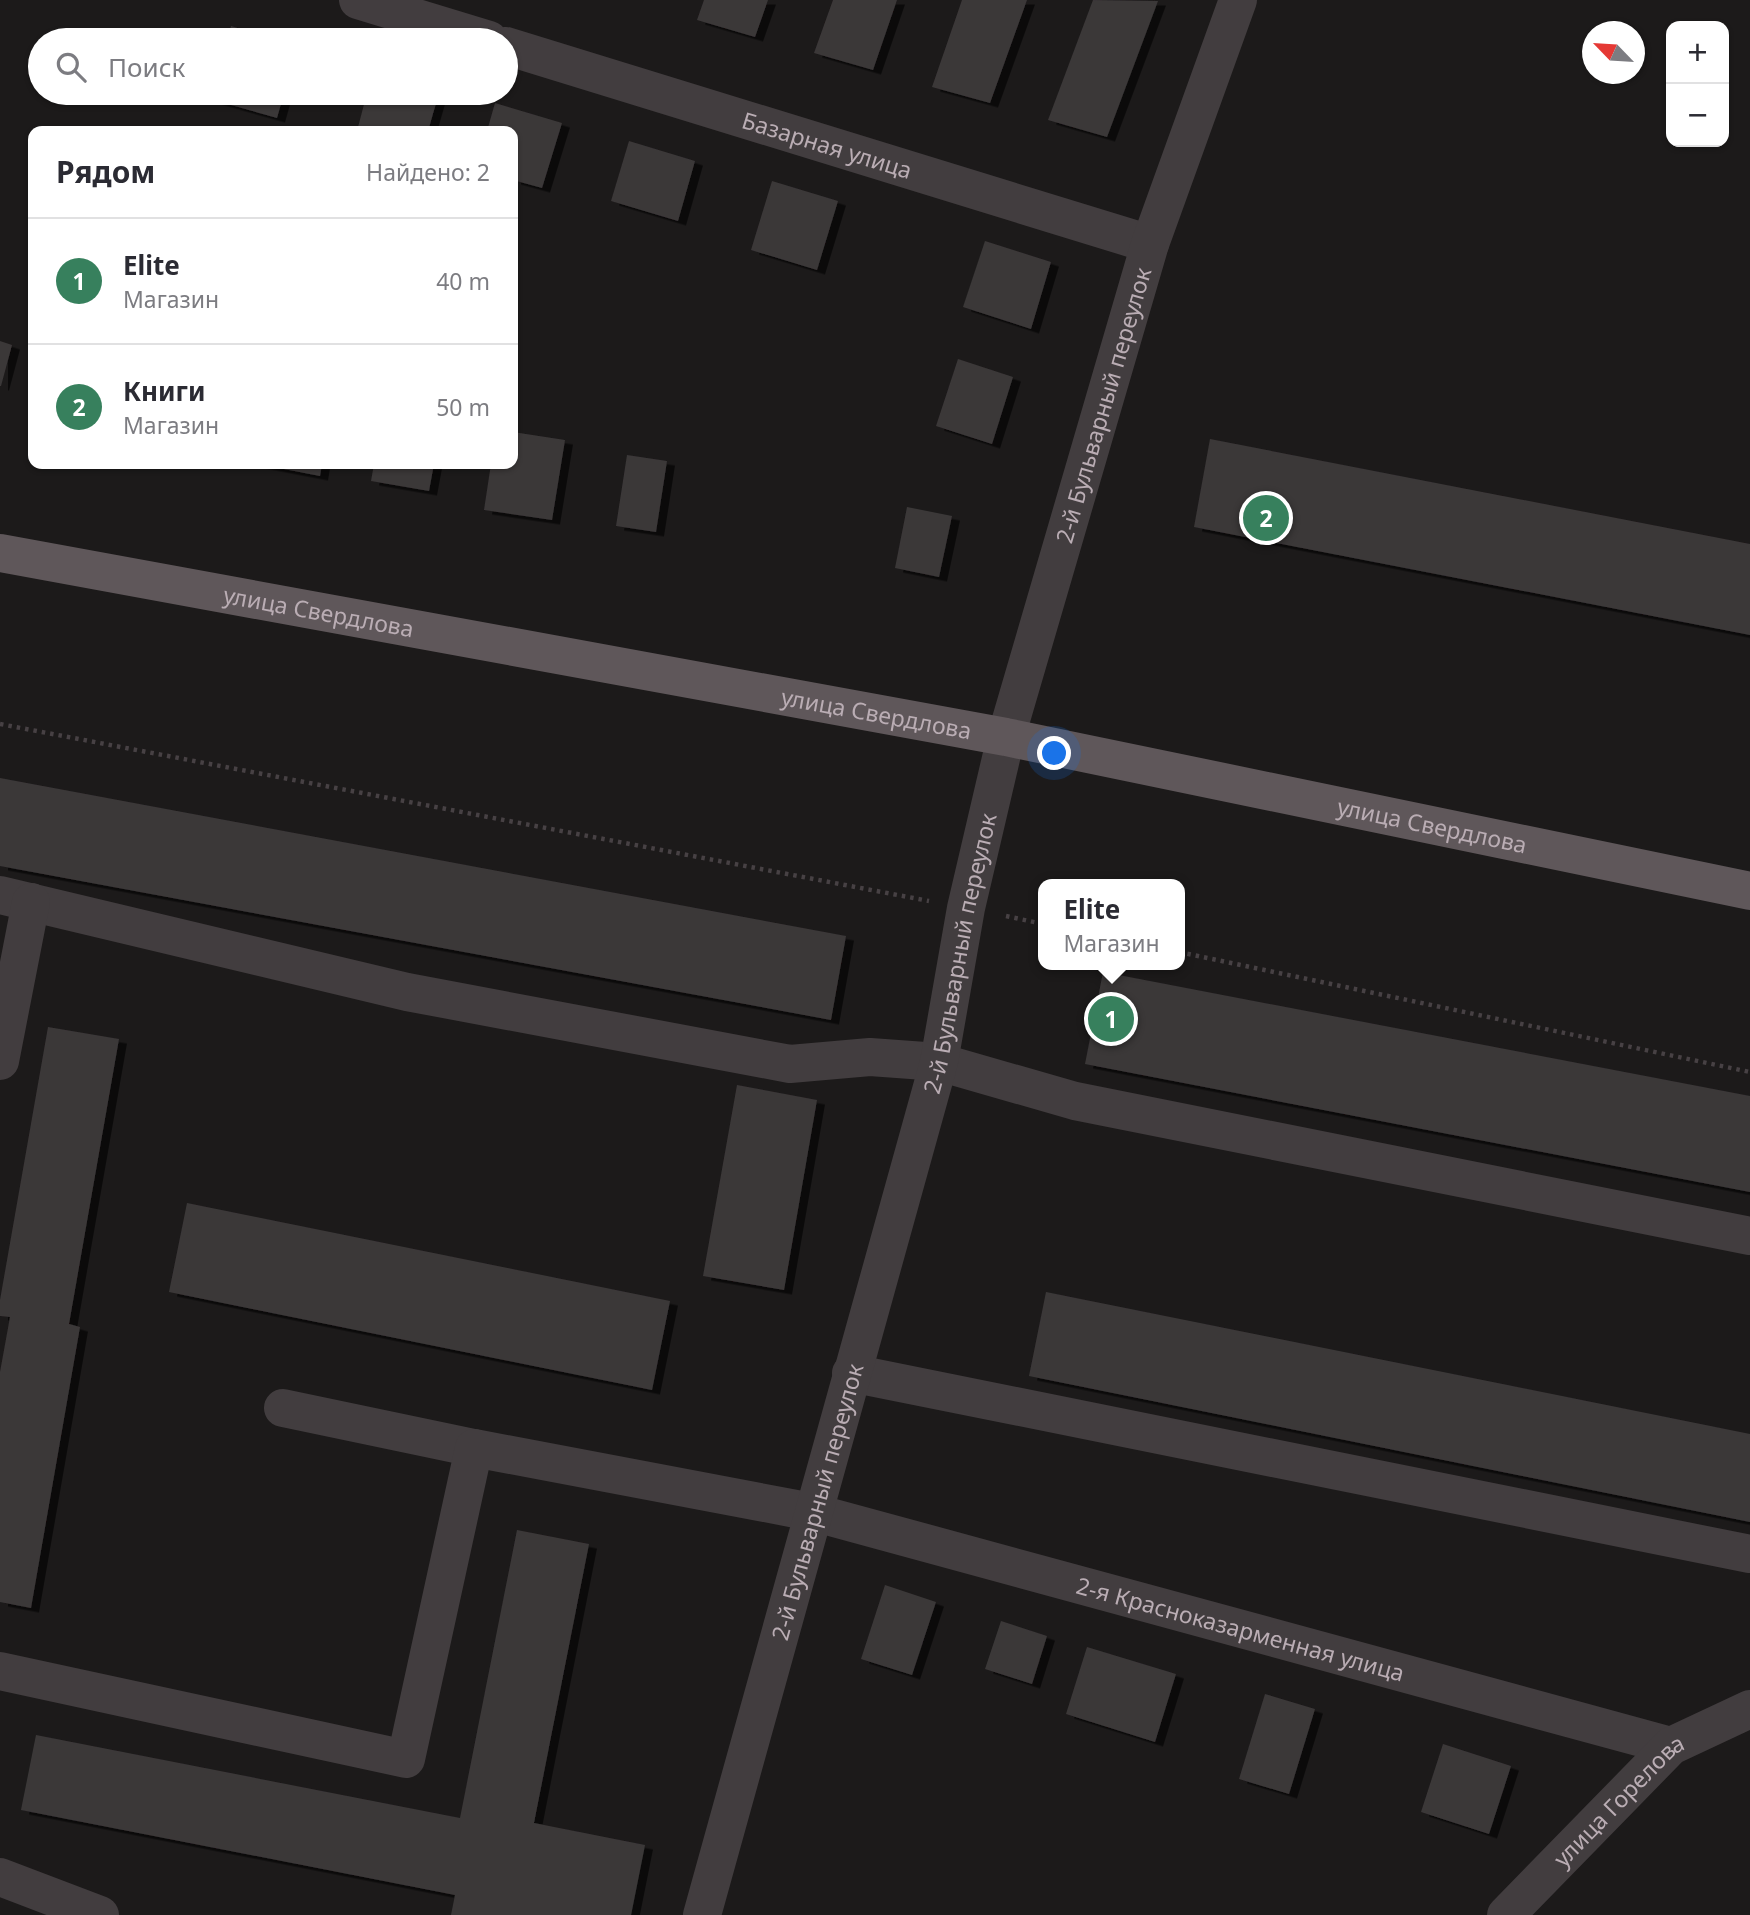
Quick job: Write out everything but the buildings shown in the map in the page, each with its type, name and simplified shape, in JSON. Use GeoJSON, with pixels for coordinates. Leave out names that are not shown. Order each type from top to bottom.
{"type":"FeatureCollection","features":[{"type":"Feature","properties":{"kind":"main road","name":"улица Свердлова"},"geometry":{"type":"LineString","coordinates":[[0,553],[1006,737],[1750,891]]}},
{"type":"Feature","properties":{"kind":"street"},"geometry":{"type":"LineString","coordinates":[[358,0],[450,28]]}},
{"type":"Feature","properties":{"kind":"street","name":"2-й Бульварный переулок"},"geometry":{"type":"LineString","coordinates":[[702,1915],[939,1062],[966,908],[1006,737],[1150,244],[1238,0]]}},
{"type":"Feature","properties":{"kind":"street","name":"Базарная улица"},"geometry":{"type":"LineString","coordinates":[[518,50],[1150,244]]}},
{"type":"Feature","properties":{"kind":"street"},"geometry":{"type":"LineString","coordinates":[[0,1060],[15,898],[407,992],[790,1064],[870,1057],[939,1062],[1075,1101],[1750,1236]]}},
{"type":"Feature","properties":{"kind":"street"},"geometry":{"type":"LineString","coordinates":[[851,1373],[1750,1554]]}},
{"type":"Feature","properties":{"kind":"street","name":"2-я Красноказарменная улица"},"geometry":{"type":"LineString","coordinates":[[283,1408],[474,1448],[812,1512],[1671,1746]]}},
{"type":"Feature","properties":{"kind":"street"},"geometry":{"type":"LineString","coordinates":[[0,1671],[406,1759],[474,1448]]}},
{"type":"Feature","properties":{"kind":"street","name":"улица Горелова"},"geometry":{"type":"LineString","coordinates":[[1506,1915],[1671,1746],[1750,1709]]}},
{"type":"Feature","properties":{"kind":"street"},"geometry":{"type":"LineString","coordinates":[[0,1877],[100,1915]]}},
{"type":"Feature","properties":{"kind":"path"},"geometry":{"type":"LineString","coordinates":[[0,724],[1038,923]]}},
{"type":"Feature","properties":{"kind":"path"},"geometry":{"type":"LineString","coordinates":[[1185,954],[1750,1072]]}},
{"type":"Feature","properties":{"kind":"place","name":"Книги"},"geometry":{"type":"Point","coordinates":[1266,518]}},
{"type":"Feature","properties":{"kind":"place","name":"Elite"},"geometry":{"type":"Point","coordinates":[1111,1019]}}]}
